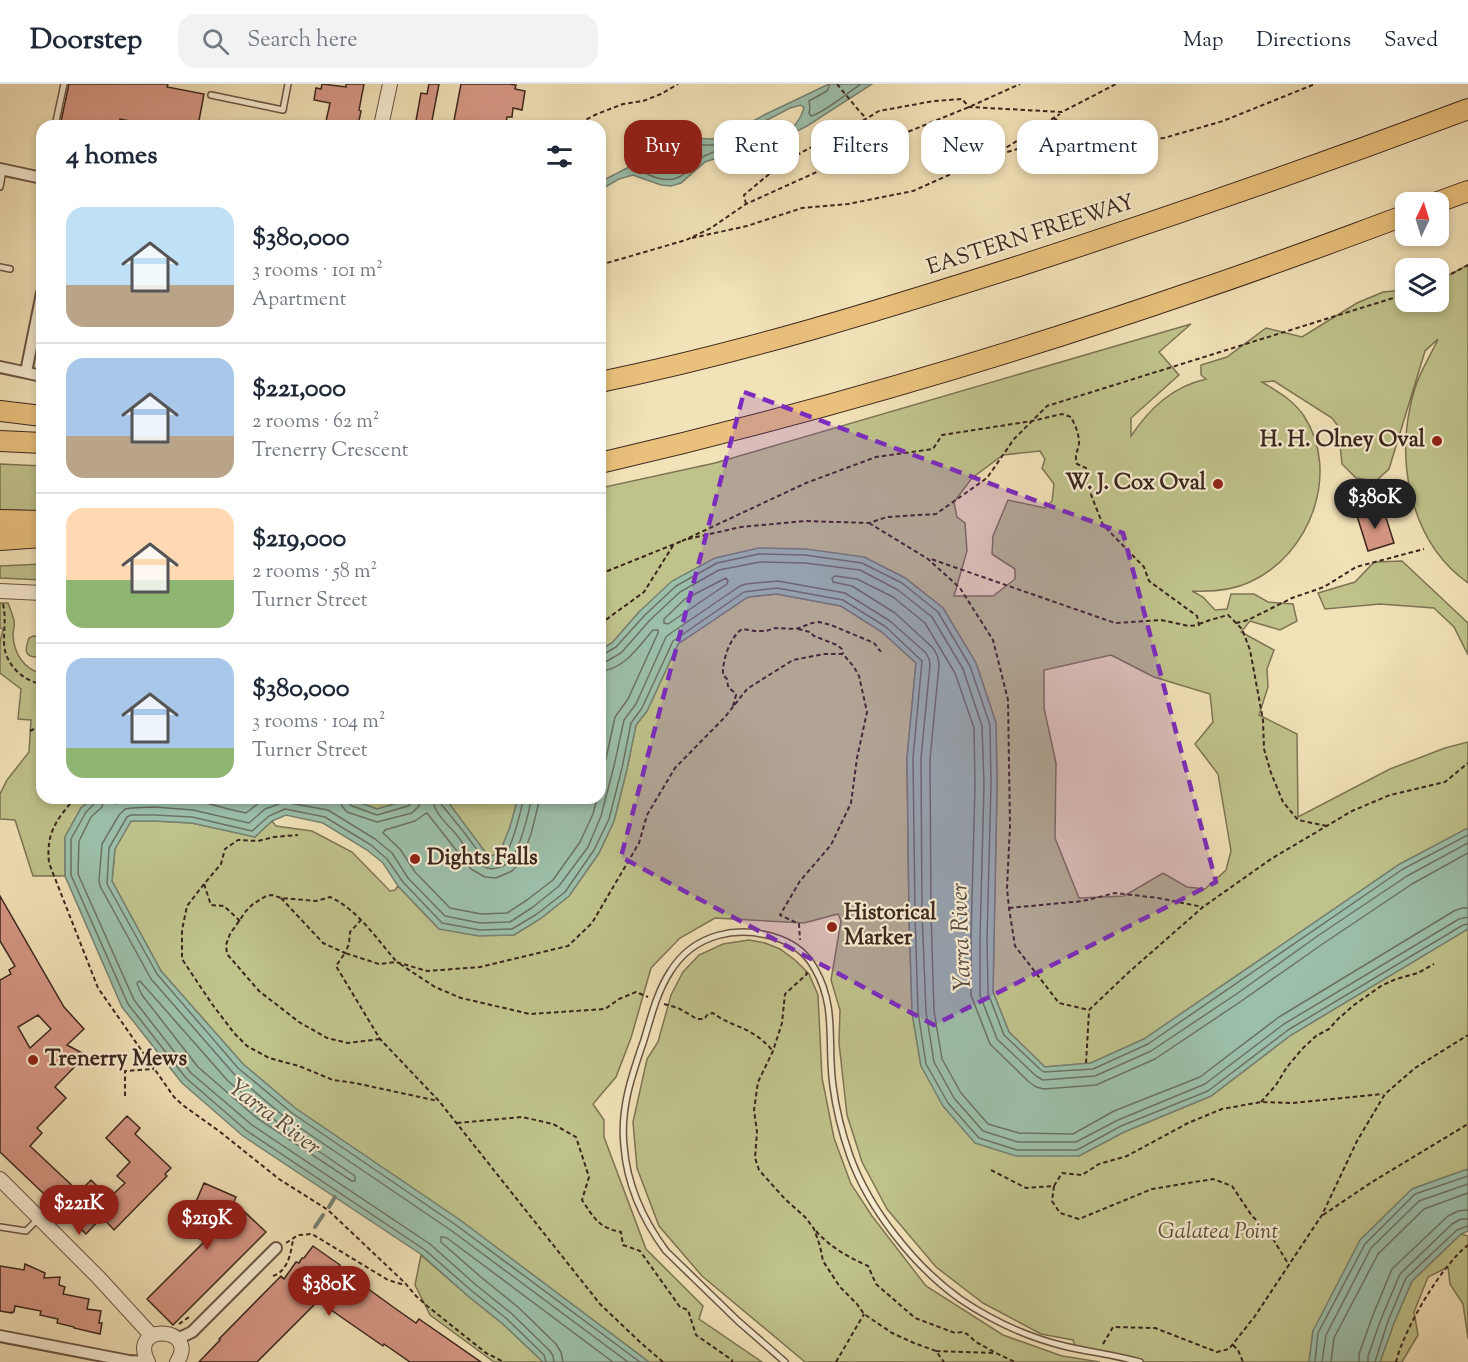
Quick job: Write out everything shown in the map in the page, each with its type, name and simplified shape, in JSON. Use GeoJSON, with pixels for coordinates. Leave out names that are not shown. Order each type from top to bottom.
{"type":"FeatureCollection","features":[{"type":"Feature","properties":{"kind":"highway","name":"EASTERN FREEWAY"},"geometry":{"type":"LineString","coordinates":[[606,381],[754,345],[901,303],[1229,197],[1468,109]]}},
{"type":"Feature","properties":{"kind":"highway"},"geometry":{"type":"LineString","coordinates":[[1449,198],[1468,191]]}},
{"type":"Feature","properties":{"kind":"highway"},"geometry":{"type":"LineString","coordinates":[[606,462],[868,394],[1093,326],[1203,289],[1395,218]]}},
{"type":"Feature","properties":{"kind":"highway"},"geometry":{"type":"LineString","coordinates":[[0,411],[36,415]]}},
{"type":"Feature","properties":{"kind":"highway"},"geometry":{"type":"LineString","coordinates":[[0,441],[36,443]]}},
{"type":"Feature","properties":{"kind":"highway"},"geometry":{"type":"LineString","coordinates":[[0,520],[36,520]]}},
{"type":"Feature","properties":{"kind":"highway"},"geometry":{"type":"LineString","coordinates":[[0,540],[36,537]]}},
{"type":"Feature","properties":{"kind":"street"},"geometry":{"type":"LineString","coordinates":[[382,120],[390,84]]}},
{"type":"Feature","properties":{"kind":"street"},"geometry":{"type":"LineString","coordinates":[[2,170],[36,177]]}},
{"type":"Feature","properties":{"kind":"street"},"geometry":{"type":"LineString","coordinates":[[26,372],[36,323]]}},
{"type":"Feature","properties":{"kind":"street"},"geometry":{"type":"LineString","coordinates":[[0,367],[36,374]]}},
{"type":"Feature","properties":{"kind":"street"},"geometry":{"type":"LineString","coordinates":[[1,596],[36,593]]}},
{"type":"Feature","properties":{"kind":"street"},"geometry":{"type":"LineString","coordinates":[[0,1179],[99,1278],[152,1336]]}},
{"type":"Feature","properties":{"kind":"street"},"geometry":{"type":"LineString","coordinates":[[177,1339],[192,1332],[276,1248]]}},
{"type":"Feature","properties":{"kind":"street"},"geometry":{"type":"LineString","coordinates":[[0,1336],[129,1361],[148,1362],[144,1351],[148,1340],[162,1332],[177,1339],[181,1354],[177,1362]]}},
{"type":"Feature","properties":{"kind":"lane"},"geometry":{"type":"LineString","coordinates":[[57,120],[64,84]]}},
{"type":"Feature","properties":{"kind":"lane"},"geometry":{"type":"LineString","coordinates":[[212,95],[283,110],[288,84]]}},
{"type":"Feature","properties":{"kind":"lane"},"geometry":{"type":"LineString","coordinates":[[0,187],[2,170]]}},
{"type":"Feature","properties":{"kind":"lane"},"geometry":{"type":"LineString","coordinates":[[0,267],[10,269]]}},
{"type":"Feature","properties":{"kind":"lane"},"geometry":{"type":"LineString","coordinates":[[785,1362],[738,1321],[666,1251],[641,1210],[632,1189],[624,1147],[623,1119],[628,1086],[664,984],[678,961],[701,942],[718,934],[734,932],[766,935],[781,940],[802,951],[818,973],[828,999],[831,1019],[833,1087],[841,1128],[860,1181],[881,1216],[936,1280],[994,1319],[1019,1331],[1061,1346],[1140,1362]]}},
{"type":"Feature","properties":{"kind":"lane"},"geometry":{"type":"LineString","coordinates":[[0,1227],[26,1231],[39,1218]]}},
{"type":"Feature","properties":{"kind":"path"},"geometry":{"type":"LineString","coordinates":[[585,120],[624,104],[643,101],[678,84]]}},
{"type":"Feature","properties":{"kind":"path"},"geometry":{"type":"LineString","coordinates":[[837,84],[866,118]]}},
{"type":"Feature","properties":{"kind":"path"},"geometry":{"type":"LineString","coordinates":[[686,240],[711,228],[746,204],[883,142],[1020,84]]}},
{"type":"Feature","properties":{"kind":"path"},"geometry":{"type":"LineString","coordinates":[[1005,148],[1062,112],[1116,84]]}},
{"type":"Feature","properties":{"kind":"path"},"geometry":{"type":"LineString","coordinates":[[1158,138],[1222,121],[1315,84]]}},
{"type":"Feature","properties":{"kind":"path"},"geometry":{"type":"LineString","coordinates":[[746,204],[744,195],[774,170],[802,152],[879,111],[934,101],[962,99],[969,107],[1062,112]]}},
{"type":"Feature","properties":{"kind":"path"},"geometry":{"type":"LineString","coordinates":[[1053,118],[1057,120]]}},
{"type":"Feature","properties":{"kind":"path"},"geometry":{"type":"LineString","coordinates":[[606,263],[686,240],[747,226],[802,208],[848,204],[913,191],[951,174]]}},
{"type":"Feature","properties":{"kind":"path"},"geometry":{"type":"LineString","coordinates":[[1449,275],[1468,265]]}},
{"type":"Feature","properties":{"kind":"path"},"geometry":{"type":"LineString","coordinates":[[682,541],[741,527],[805,521],[869,523],[887,518],[936,514],[987,478],[1014,439],[1047,405],[1395,297]]}},
{"type":"Feature","properties":{"kind":"path"},"geometry":{"type":"LineString","coordinates":[[606,572],[682,541],[806,483],[876,458],[933,449],[942,435],[1062,414],[1071,417],[1077,430],[1079,444],[1075,455],[1077,464],[1086,468],[1086,483],[1103,525],[1144,567],[1149,582],[1197,616],[1198,625]]}},
{"type":"Feature","properties":{"kind":"path"},"geometry":{"type":"LineString","coordinates":[[869,523],[928,559],[960,588],[993,640],[1008,700],[1010,826],[1007,888],[1015,946],[1059,1003],[1089,1010]]}},
{"type":"Feature","properties":{"kind":"path"},"geometry":{"type":"LineString","coordinates":[[606,620],[644,592],[674,544]]}},
{"type":"Feature","properties":{"kind":"path"},"geometry":{"type":"LineString","coordinates":[[1236,623],[1248,620],[1292,598],[1324,587],[1356,567],[1424,549]]}},
{"type":"Feature","properties":{"kind":"path"},"geometry":{"type":"LineString","coordinates":[[928,559],[1115,623],[1161,620],[1189,626],[1228,615],[1242,629],[1250,650],[1263,720],[1264,749],[1282,802],[1298,820],[1327,826]]}},
{"type":"Feature","properties":{"kind":"path"},"geometry":{"type":"LineString","coordinates":[[1,596],[6,623],[5,652],[17,672],[26,679],[36,682]]}},
{"type":"Feature","properties":{"kind":"path"},"geometry":{"type":"LineString","coordinates":[[796,629],[819,622],[831,625],[874,643],[881,652]]}},
{"type":"Feature","properties":{"kind":"path"},"geometry":{"type":"LineString","coordinates":[[732,709],[736,695],[726,685],[727,679],[722,670],[728,651],[742,629],[766,631],[775,628],[796,629],[810,633],[842,649],[843,654],[859,676],[867,712],[857,758],[851,803],[831,844],[800,881],[780,915],[799,924],[807,974],[786,994],[782,1023],[773,1051],[758,1082],[754,1110],[757,1132],[755,1158],[759,1170],[826,1242],[852,1259],[868,1266],[876,1284],[915,1318],[955,1332],[963,1332],[976,1342],[1015,1362]]}},
{"type":"Feature","properties":{"kind":"path"},"geometry":{"type":"LineString","coordinates":[[281,898],[323,943],[378,964],[396,962],[427,971],[480,967],[568,946],[592,923],[639,843],[647,815],[675,768],[732,709],[747,689],[793,660],[824,654],[843,654]]}},
{"type":"Feature","properties":{"kind":"path"},"geometry":{"type":"LineString","coordinates":[[30,731],[36,728]]}},
{"type":"Feature","properties":{"kind":"path"},"geometry":{"type":"LineString","coordinates":[[1086,1063],[1089,1010],[1203,908],[1271,859],[1352,811],[1390,795],[1444,782],[1468,763]]}},
{"type":"Feature","properties":{"kind":"path"},"geometry":{"type":"LineString","coordinates":[[70,804],[60,815],[52,830],[48,845],[50,863],[98,988],[174,1097],[279,1179],[328,1210],[405,1282],[416,1296],[486,1353],[504,1362]]}},
{"type":"Feature","properties":{"kind":"path"},"geometry":{"type":"LineString","coordinates":[[298,835],[238,840],[225,849],[221,864],[187,906],[182,930],[182,959],[212,1004],[247,1046],[269,1058],[299,1066],[333,1080],[439,1101]]}},
{"type":"Feature","properties":{"kind":"path"},"geometry":{"type":"LineString","coordinates":[[204,884],[211,905],[224,906],[240,921]]}},
{"type":"Feature","properties":{"kind":"path"},"geometry":{"type":"LineString","coordinates":[[1009,908],[1083,901],[1115,893],[1158,898],[1203,908]]}},
{"type":"Feature","properties":{"kind":"path"},"geometry":{"type":"LineString","coordinates":[[380,1039],[348,1043],[327,1038],[299,1022],[259,991],[227,954],[226,945],[230,934],[253,904],[272,895],[316,901],[330,897],[353,912],[396,962],[435,987],[461,998],[530,1014],[605,1009],[619,999],[636,992],[666,1006],[678,1008],[697,1019],[704,1019],[708,1014],[713,1013],[722,1020],[758,1037],[773,1051]]}},
{"type":"Feature","properties":{"kind":"path"},"geometry":{"type":"LineString","coordinates":[[361,920],[350,932],[345,953],[336,966],[380,1039],[439,1101],[600,1304],[663,1362]]}},
{"type":"Feature","properties":{"kind":"path"},"geometry":{"type":"LineString","coordinates":[[1261,1102],[1302,1049],[1316,1036],[1329,1029],[1354,1005],[1381,986],[1418,973],[1434,964]]}},
{"type":"Feature","properties":{"kind":"path"},"geometry":{"type":"LineString","coordinates":[[1097,1353],[1113,1327],[1155,1328],[1217,1352],[1229,1349],[1255,1316],[1322,1215],[1357,1141],[1385,1094],[1414,1068],[1468,1035]]}},
{"type":"Feature","properties":{"kind":"path"},"geometry":{"type":"LineString","coordinates":[[125,1096],[125,1071],[154,1070]]}},
{"type":"Feature","properties":{"kind":"path"},"geometry":{"type":"LineString","coordinates":[[1289,1265],[1268,1231],[1251,1216],[1232,1186],[1213,1179],[1152,1189],[1079,1218],[1060,1213],[1052,1201],[1054,1186],[1062,1173],[1082,1175],[1099,1164],[1127,1156],[1188,1123],[1222,1109],[1261,1102],[1292,1103],[1385,1094]]}},
{"type":"Feature","properties":{"kind":"path"},"geometry":{"type":"LineString","coordinates":[[457,1123],[522,1117],[553,1124],[576,1137],[589,1177],[582,1200],[595,1220],[607,1230],[621,1232],[623,1245],[640,1251],[680,1307],[688,1310],[696,1335],[732,1362]]}},
{"type":"Feature","properties":{"kind":"path"},"geometry":{"type":"LineString","coordinates":[[1322,1215],[1372,1182],[1468,1125]]}},
{"type":"Feature","properties":{"kind":"path"},"geometry":{"type":"LineString","coordinates":[[992,1170],[1026,1188],[1054,1186]]}},
{"type":"Feature","properties":{"kind":"path"},"geometry":{"type":"LineString","coordinates":[[814,1229],[824,1261],[840,1287],[864,1314],[892,1333],[936,1351],[996,1353]]}},
{"type":"Feature","properties":{"kind":"path"},"geometry":{"type":"LineString","coordinates":[[276,1248],[298,1235],[312,1234],[388,1281],[401,1284],[405,1282]]}},
{"type":"Feature","properties":{"kind":"path"},"geometry":{"type":"LineString","coordinates":[[273,1276],[284,1270],[290,1257],[293,1238]]}},
{"type":"Feature","properties":{"kind":"path"},"geometry":{"type":"LineString","coordinates":[[1396,1362],[1399,1349],[1421,1305],[1445,1269],[1468,1245]]}},
{"type":"Feature","properties":{"kind":"path"},"geometry":{"type":"LineString","coordinates":[[836,1362],[864,1314]]}},
{"type":"Feature","properties":{"kind":"path"},"geometry":{"type":"LineString","coordinates":[[181,1322],[189,1317]]}},
{"type":"Feature","properties":{"kind":"path"},"geometry":{"type":"LineString","coordinates":[[1233,1345],[1243,1362]]}},
{"type":"Feature","properties":{"kind":"path"},"geometry":{"type":"LineString","coordinates":[[936,1351],[944,1362]]}},
{"type":"Feature","properties":{"kind":"highlighted area"},"geometry":{"type":"Polygon","coordinates":[[[744,392],[1123,533],[1216,882],[934,1025],[621,857],[744,392]]]}},
{"type":"Feature","properties":{"kind":"green space"},"geometry":{"type":"Polygon","coordinates":[[[1468,265],[1468,583],[1448,565],[1431,544],[1419,520],[1411,495],[1407,468],[1406,441],[1415,388],[1438,339],[1425,351],[1389,469],[1376,481],[1356,478],[1342,464],[1338,426],[1332,418],[1274,381],[1262,382],[1295,405],[1304,416],[1315,438],[1320,462],[1319,486],[1313,510],[1303,533],[1289,553],[1271,569],[1250,582],[1229,589],[1192,591],[1203,597],[1215,610],[1227,609],[1231,594],[1254,594],[1268,602],[1293,604],[1297,621],[1280,630],[1250,621],[1241,632],[1274,650],[1267,669],[1268,687],[1259,715],[1297,734],[1298,817],[1390,769],[1445,748],[1468,742],[1468,828],[1400,864],[1144,1039],[1091,1063],[1045,1067],[1009,1032],[993,992],[996,723],[976,663],[943,608],[905,578],[864,557],[640,611],[612,643],[606,646],[606,487],[715,463],[1191,324],[1159,352],[1179,375],[1131,418],[1131,436],[1146,416],[1172,393],[1206,379],[1201,375],[1201,365],[1227,357],[1266,328],[1302,337],[1357,303],[1383,292],[1395,291],[1395,312],[1449,312],[1449,275],[1468,265]],[[1040,451],[1003,455],[972,478],[954,502],[957,517],[965,523],[967,551],[954,596],[993,596],[1015,579],[1015,569],[992,554],[993,536],[1008,500],[1045,508],[1052,501],[1054,484],[1042,468],[1045,459],[1040,451]],[[1111,655],[1044,670],[1044,708],[1056,763],[1055,838],[1079,898],[1124,896],[1163,873],[1187,887],[1205,889],[1226,870],[1231,851],[1218,774],[1195,744],[1213,722],[1210,694],[1154,677],[1111,655]]]}},
{"type":"Feature","properties":{"kind":"green space"},"geometry":{"type":"Polygon","coordinates":[[[0,464],[36,466],[36,511],[0,510],[0,464]]]}},
{"type":"Feature","properties":{"kind":"green space"},"geometry":{"type":"Polygon","coordinates":[[[1402,561],[1468,623],[1468,655],[1454,627],[1434,608],[1380,604],[1325,609],[1318,593],[1355,582],[1374,562],[1402,561]]]}},
{"type":"Feature","properties":{"kind":"green space"},"geometry":{"type":"Polygon","coordinates":[[[36,564],[36,580],[0,578],[0,566],[36,564]]]}},
{"type":"Feature","properties":{"kind":"green space","name":"Galatea Point"},"geometry":{"type":"Polygon","coordinates":[[[777,594],[841,606],[882,632],[916,663],[907,758],[912,1013],[921,1066],[1079,1156],[1124,1132],[1211,1096],[1291,1035],[1468,929],[1468,1169],[1412,1189],[1313,1331],[1309,1362],[1140,1362],[1076,1349],[1073,1340],[1041,1334],[983,1303],[936,1267],[887,1209],[862,1162],[847,1115],[839,1043],[840,1010],[831,980],[841,921],[838,914],[804,923],[715,918],[680,938],[651,968],[631,1038],[616,1077],[593,1104],[604,1120],[604,1137],[646,1249],[703,1306],[699,1319],[762,1362],[649,1362],[460,1220],[295,1108],[243,1064],[161,971],[112,881],[115,849],[131,821],[192,823],[255,837],[272,821],[276,826],[312,831],[352,852],[390,891],[395,890],[398,886],[439,929],[514,935],[540,919],[569,896],[599,853],[614,821],[636,725],[647,711],[678,644],[748,597],[777,594]]]}},
{"type":"Feature","properties":{"kind":"green space"},"geometry":{"type":"Polygon","coordinates":[[[0,603],[8,603],[14,623],[15,648],[21,660],[36,672],[36,804],[86,804],[81,808],[65,837],[65,876],[33,876],[15,820],[0,819],[0,794],[7,780],[29,752],[31,720],[18,719],[21,689],[0,673],[0,642],[3,629],[0,628],[0,603]]]}},
{"type":"Feature","properties":{"kind":"green space"},"geometry":{"type":"Polygon","coordinates":[[[36,636],[36,657],[27,652],[29,638],[36,636]]]}},
{"type":"Feature","properties":{"kind":"green space"},"geometry":{"type":"Polygon","coordinates":[[[363,804],[394,804],[377,809],[363,804]]]}},
{"type":"Feature","properties":{"kind":"green space"},"geometry":{"type":"Polygon","coordinates":[[[449,804],[516,804],[500,852],[492,856],[485,852],[449,804]]]}},
{"type":"Feature","properties":{"kind":"green space"},"geometry":{"type":"Polygon","coordinates":[[[749,940],[780,949],[809,974],[818,995],[822,1078],[834,1138],[851,1184],[872,1216],[926,1286],[1003,1335],[1062,1356],[1100,1362],[805,1362],[702,1276],[659,1226],[637,1168],[633,1122],[647,1059],[658,1042],[671,995],[683,972],[699,955],[723,944],[749,940]]]}},
{"type":"Feature","properties":{"kind":"green space"},"geometry":{"type":"Polygon","coordinates":[[[1461,1234],[1468,1236],[1468,1339],[1463,1304],[1450,1284],[1448,1267],[1428,1277],[1414,1312],[1418,1335],[1402,1362],[1380,1362],[1412,1281],[1461,1234]]]}},
{"type":"Feature","properties":{"kind":"green space"},"geometry":{"type":"Polygon","coordinates":[[[421,1255],[503,1324],[543,1362],[494,1362],[430,1315],[415,1285],[421,1255]]]}},
{"type":"Feature","properties":{"kind":"water"},"geometry":{"type":"Polygon","coordinates":[[[829,84],[872,84],[816,120],[811,120],[811,123],[799,130],[798,120],[804,108],[801,105],[767,120],[755,120],[829,84]]]}},
{"type":"Feature","properties":{"kind":"water"},"geometry":{"type":"Polygon","coordinates":[[[714,138],[714,159],[702,165],[702,139],[714,138]]]}},
{"type":"Feature","properties":{"kind":"water"},"geometry":{"type":"Polygon","coordinates":[[[624,170],[624,174],[691,174],[681,183],[671,186],[661,185],[633,175],[619,179],[606,187],[606,179],[624,170]]]}},
{"type":"Feature","properties":{"kind":"water","name":"Yarra River"},"geometry":{"type":"Polygon","coordinates":[[[759,548],[806,549],[864,557],[905,578],[943,608],[976,663],[996,723],[993,992],[1009,1032],[1045,1067],[1091,1063],[1144,1039],[1400,864],[1468,828],[1468,929],[1291,1035],[1211,1096],[1124,1132],[1079,1156],[1016,1156],[975,1143],[943,1106],[921,1066],[912,1013],[907,758],[916,663],[882,632],[841,606],[777,594],[748,597],[678,644],[647,711],[636,725],[614,821],[599,853],[569,896],[540,919],[514,935],[479,936],[439,929],[398,886],[383,863],[367,850],[323,823],[286,815],[272,821],[255,837],[192,823],[131,821],[115,849],[112,881],[161,971],[243,1064],[295,1108],[460,1220],[649,1362],[543,1362],[503,1324],[422,1255],[243,1136],[182,1083],[122,1007],[65,876],[65,837],[81,808],[86,804],[363,804],[377,809],[394,804],[449,804],[485,852],[492,856],[500,852],[516,804],[606,804],[606,646],[672,581],[715,558],[759,548]]]}},
{"type":"Feature","properties":{"kind":"water"},"geometry":{"type":"Polygon","coordinates":[[[1468,1169],[1468,1231],[1461,1234],[1412,1281],[1380,1362],[1309,1362],[1313,1331],[1360,1240],[1412,1189],[1468,1169]]]}},
{"type":"Feature","properties":{"kind":"building"},"geometry":{"type":"Polygon","coordinates":[[[69,84],[168,84],[167,87],[204,94],[199,120],[61,120],[69,84]]]}},
{"type":"Feature","properties":{"kind":"building"},"geometry":{"type":"Polygon","coordinates":[[[322,84],[346,87],[346,84],[364,84],[359,120],[326,120],[330,103],[314,100],[316,88],[321,89],[322,84]]]}},
{"type":"Feature","properties":{"kind":"building"},"geometry":{"type":"Polygon","coordinates":[[[429,84],[439,84],[432,120],[416,120],[421,93],[427,94],[429,84]]]}},
{"type":"Feature","properties":{"kind":"building"},"geometry":{"type":"Polygon","coordinates":[[[461,84],[509,84],[516,85],[515,89],[525,91],[522,110],[513,108],[512,117],[507,117],[507,120],[454,120],[461,84]]]}},
{"type":"Feature","properties":{"kind":"building"},"geometry":{"type":"Polygon","coordinates":[[[1383,508],[1394,543],[1368,551],[1357,516],[1383,508]]]}},
{"type":"Feature","properties":{"kind":"building"},"geometry":{"type":"Polygon","coordinates":[[[0,896],[64,1007],[84,1029],[67,1045],[86,1055],[55,1087],[66,1098],[37,1128],[42,1133],[30,1146],[79,1192],[91,1180],[109,1198],[125,1183],[117,1176],[130,1162],[106,1138],[127,1116],[140,1128],[135,1134],[171,1168],[165,1174],[167,1176],[114,1230],[102,1217],[86,1234],[0,1152],[0,980],[11,974],[9,970],[15,966],[0,941],[0,896]],[[38,1015],[18,1027],[30,1048],[51,1029],[38,1015]]]}},
{"type":"Feature","properties":{"kind":"building"},"geometry":{"type":"Polygon","coordinates":[[[204,1183],[236,1197],[234,1202],[266,1232],[173,1325],[147,1299],[205,1241],[183,1232],[204,1183]]]}},
{"type":"Feature","properties":{"kind":"building"},"geometry":{"type":"Polygon","coordinates":[[[313,1246],[340,1265],[338,1267],[416,1323],[419,1319],[481,1362],[410,1362],[318,1301],[257,1362],[199,1362],[281,1276],[284,1279],[296,1262],[299,1263],[313,1246]]]}},
{"type":"Feature","properties":{"kind":"building"},"geometry":{"type":"Polygon","coordinates":[[[25,1264],[45,1273],[44,1278],[60,1277],[59,1285],[65,1287],[63,1294],[89,1299],[87,1309],[101,1311],[100,1334],[57,1323],[58,1319],[40,1315],[41,1311],[15,1306],[12,1313],[0,1311],[0,1266],[24,1270],[25,1264]]]}},
{"type":"Feature","properties":{"kind":"waterway"},"geometry":{"type":"LineString","coordinates":[[329,1207],[335,1197]]}},
{"type":"Feature","properties":{"kind":"waterway"},"geometry":{"type":"LineString","coordinates":[[315,1227],[323,1215]]}},
{"type":"Feature","properties":{"kind":"place","name":"H. H. Olney Oval"},"geometry":{"type":"Point","coordinates":[1437,441]}},
{"type":"Feature","properties":{"kind":"place","name":"W. J. Cox Oval"},"geometry":{"type":"Point","coordinates":[1218,484]}},
{"type":"Feature","properties":{"kind":"place","name":"Dights Falls"},"geometry":{"type":"Point","coordinates":[415,859]}},
{"type":"Feature","properties":{"kind":"place","name":"Historical Marker"},"geometry":{"type":"Point","coordinates":[832,927]}},
{"type":"Feature","properties":{"kind":"place","name":"Trenerry Mews"},"geometry":{"type":"Point","coordinates":[33,1060]}}]}
